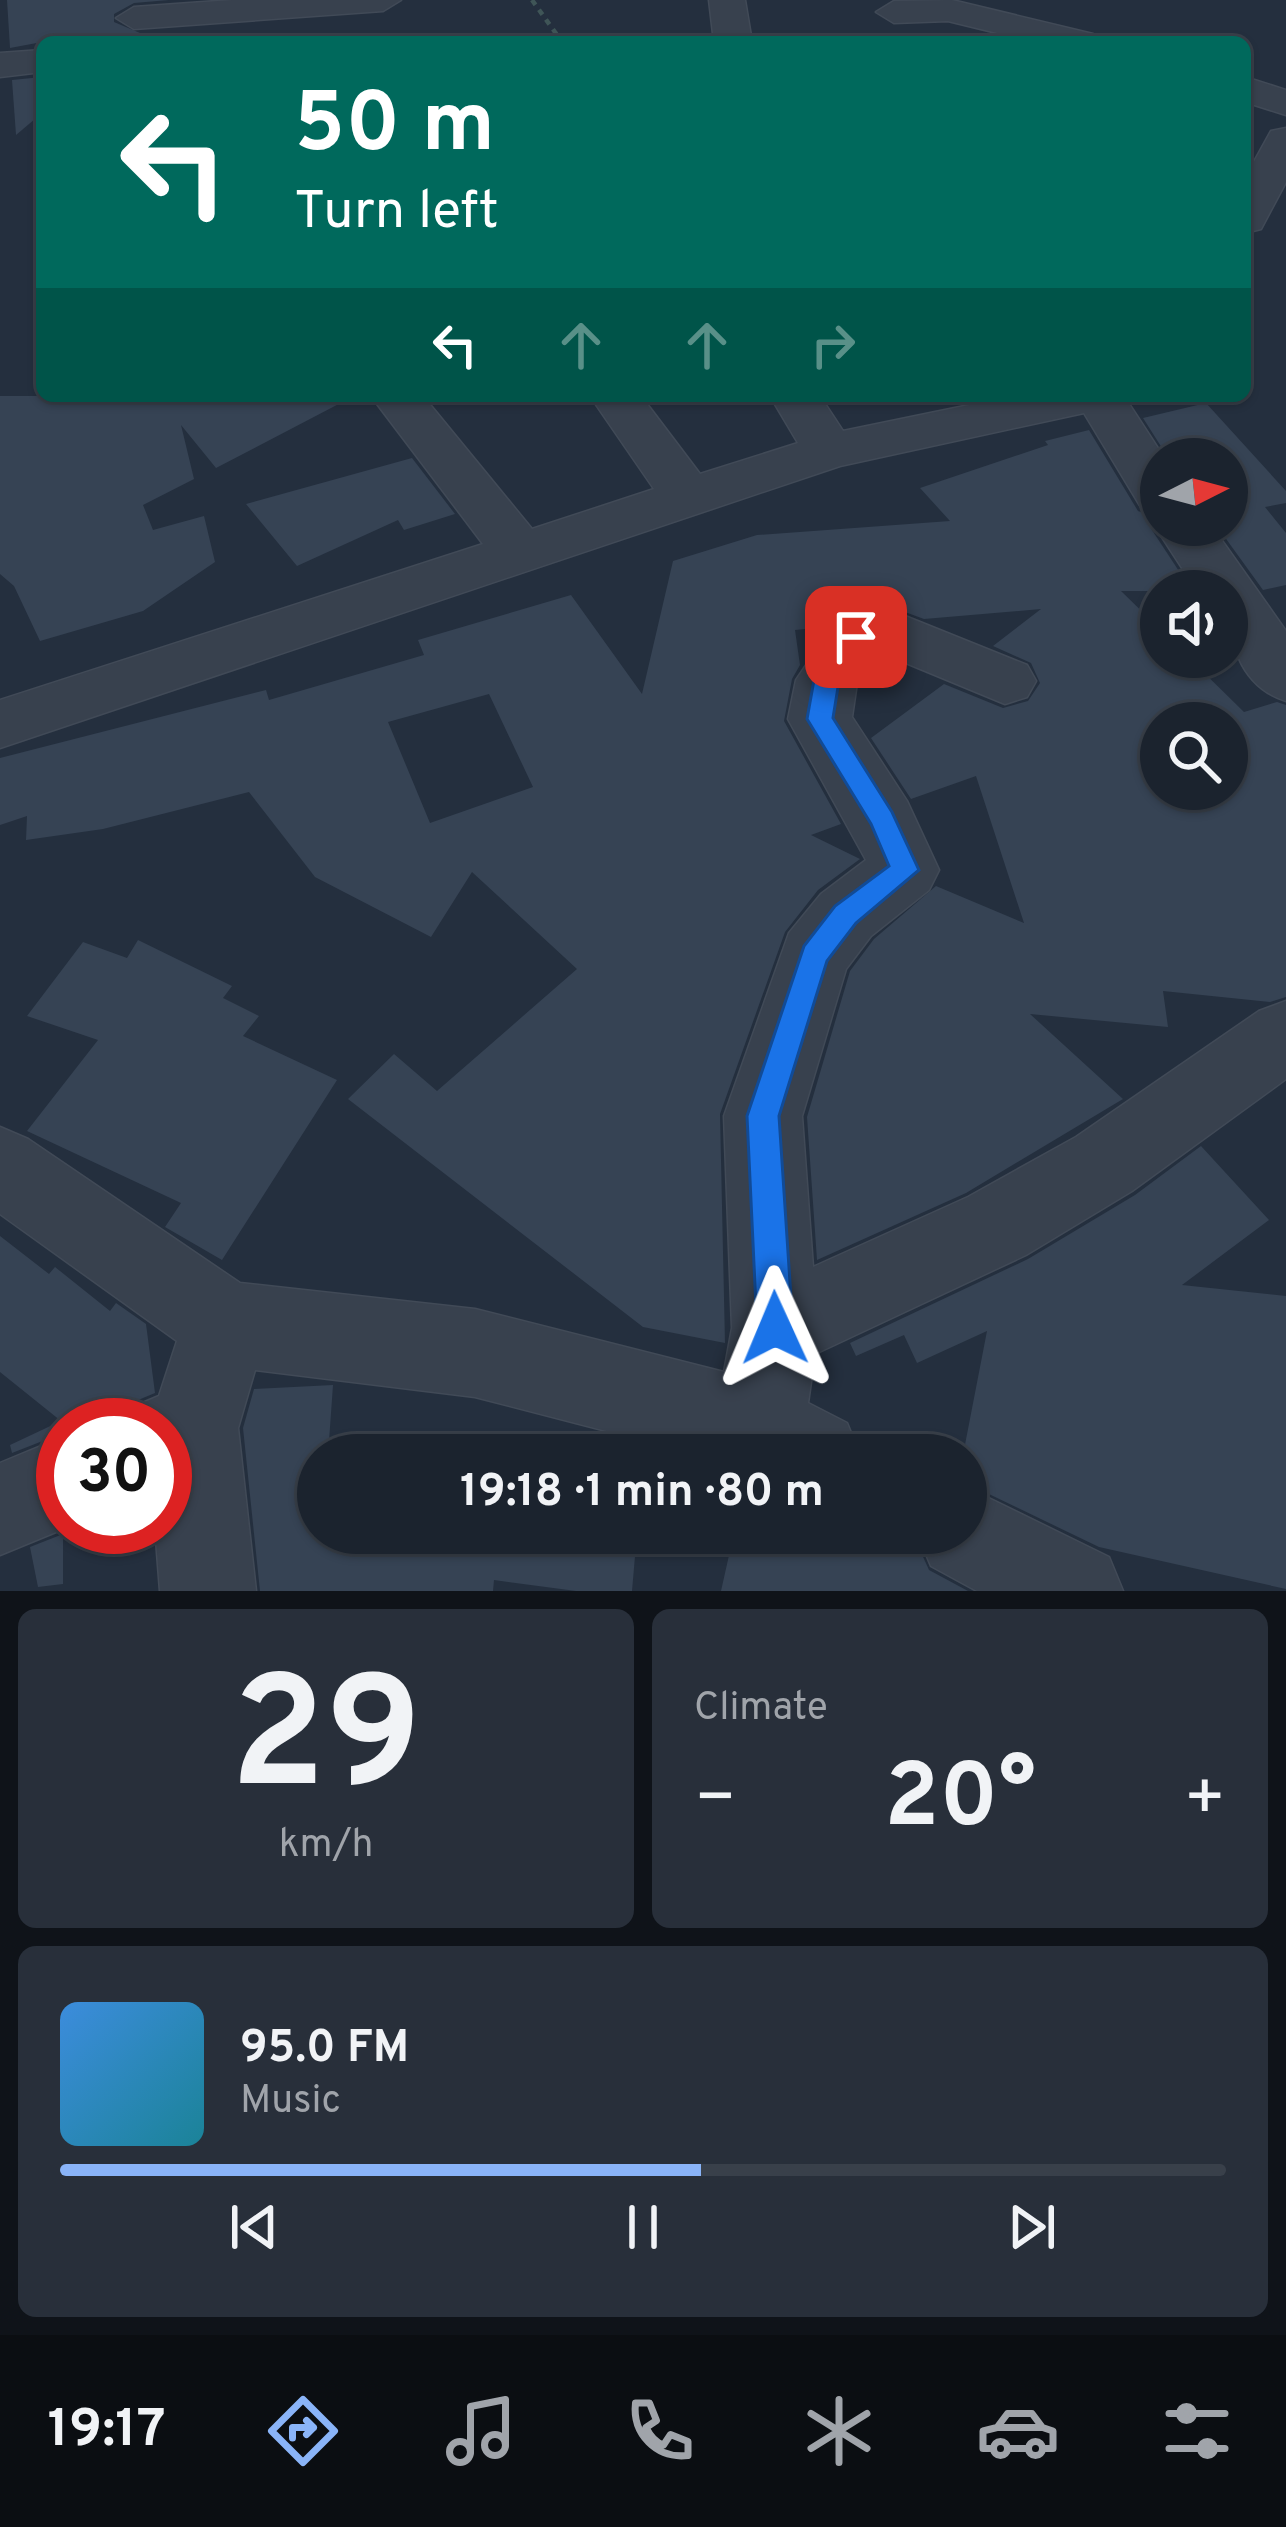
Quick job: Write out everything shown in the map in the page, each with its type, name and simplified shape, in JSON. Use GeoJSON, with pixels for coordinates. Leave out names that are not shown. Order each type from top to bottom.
{"type":"FeatureCollection","features":[{"type":"Feature","properties":{"kind":"street"},"geometry":{"type":"LineString","coordinates":[[133,20],[383,0]]}},
{"type":"Feature","properties":{"kind":"street"},"geometry":{"type":"LineString","coordinates":[[727,0],[732,36]]}},
{"type":"Feature","properties":{"kind":"street"},"geometry":{"type":"LineString","coordinates":[[888,6],[916,36]]}},
{"type":"Feature","properties":{"kind":"street"},"geometry":{"type":"LineString","coordinates":[[888,6],[948,10],[1055,36]]}},
{"type":"Feature","properties":{"kind":"street"},"geometry":{"type":"LineString","coordinates":[[0,65],[36,62]]}},
{"type":"Feature","properties":{"kind":"street"},"geometry":{"type":"LineString","coordinates":[[1251,91],[1286,103]]}},
{"type":"Feature","properties":{"kind":"street"},"geometry":{"type":"LineString","coordinates":[[1251,208],[1286,140]]}},
{"type":"Feature","properties":{"kind":"street"},"geometry":{"type":"LineString","coordinates":[[1251,239],[1286,248]]}},
{"type":"Feature","properties":{"kind":"street"},"geometry":{"type":"LineString","coordinates":[[401,402],[522,555]]}},
{"type":"Feature","properties":{"kind":"street"},"geometry":{"type":"LineString","coordinates":[[619,402],[689,498]]}},
{"type":"Feature","properties":{"kind":"street"},"geometry":{"type":"LineString","coordinates":[[799,402],[829,451]]}},
{"type":"Feature","properties":{"kind":"street"},"geometry":{"type":"LineString","coordinates":[[0,724],[829,451],[1061,402]]}},
{"type":"Feature","properties":{"kind":"street"},"geometry":{"type":"LineString","coordinates":[[1103,402],[1140,462]]}},
{"type":"Feature","properties":{"kind":"street"},"geometry":{"type":"LineString","coordinates":[[1196,546],[1286,678]]}},
{"type":"Feature","properties":{"kind":"street"},"geometry":{"type":"LineString","coordinates":[[786,1434],[763,1116],[814,955],[846,915],[905,870],[883,820],[820,719],[826,680],[856,637],[895,634],[1005,681]]}},
{"type":"Feature","properties":{"kind":"street"},"geometry":{"type":"LineString","coordinates":[[775,1328],[997,1226],[1104,1164],[1286,1035]]}},
{"type":"Feature","properties":{"kind":"street"},"geometry":{"type":"LineString","coordinates":[[0,1166],[226,1324],[475,1353],[762,1434]]}},
{"type":"Feature","properties":{"kind":"street"},"geometry":{"type":"LineString","coordinates":[[192,1404],[226,1324]]}},
{"type":"Feature","properties":{"kind":"street"},"geometry":{"type":"LineString","coordinates":[[0,1510],[36,1495]]}},
{"type":"Feature","properties":{"kind":"street"},"geometry":{"type":"LineString","coordinates":[[192,1504],[208,1591]]}},
{"type":"Feature","properties":{"kind":"street"},"geometry":{"type":"LineString","coordinates":[[987,1545],[1075,1591]]}},
{"type":"Feature","properties":{"kind":"path"},"geometry":{"type":"LineString","coordinates":[[532,0],[558,36]]}},
{"type":"Feature","properties":{"kind":"building"},"geometry":{"type":"Polygon","coordinates":[[[7,0],[169,0],[134,3],[114,14],[114,22],[140,33],[136,36],[36,36],[36,43],[10,48],[7,0]]]}},
{"type":"Feature","properties":{"kind":"building"},"geometry":{"type":"Polygon","coordinates":[[[36,78],[36,118],[16,135],[12,80],[36,78]]]}},
{"type":"Feature","properties":{"kind":"building"},"geometry":{"type":"Polygon","coordinates":[[[0,396],[36,396],[36,402],[342,402],[216,468],[181,425],[194,479],[143,505],[153,530],[204,516],[215,562],[143,611],[40,641],[14,586],[0,574],[0,396]]]}},
{"type":"Feature","properties":{"kind":"building"},"geometry":{"type":"Polygon","coordinates":[[[1206,403],[1238,438],[1156,438],[1143,418],[1206,403]]]}},
{"type":"Feature","properties":{"kind":"building"},"geometry":{"type":"Polygon","coordinates":[[[1089,430],[1140,512],[1140,546],[1162,546],[1178,570],[1140,570],[1140,591],[1121,591],[1140,610],[1140,678],[1209,678],[1234,702],[1140,702],[1140,810],[1248,810],[1248,711],[1277,702],[1286,705],[1286,997],[1270,1002],[1163,991],[1168,1027],[1030,1014],[1123,1099],[966,1193],[817,1260],[807,1117],[850,971],[874,939],[936,886],[1024,923],[976,776],[911,799],[871,738],[944,684],[1003,708],[1028,701],[1040,683],[1031,663],[993,646],[1041,609],[924,619],[894,608],[834,618],[826,627],[795,630],[800,665],[792,679],[784,721],[841,824],[811,835],[860,859],[818,890],[785,932],[720,1114],[725,1343],[643,1327],[348,1099],[394,1054],[437,1091],[577,969],[472,872],[431,937],[315,877],[249,792],[103,829],[26,840],[27,816],[0,825],[0,758],[266,690],[269,700],[424,655],[418,640],[571,595],[642,694],[673,561],[757,535],[950,521],[920,488],[1048,445],[1045,441],[1089,430]],[[489,694],[388,722],[430,823],[533,787],[489,694]]]}},
{"type":"Feature","properties":{"kind":"building"},"geometry":{"type":"Polygon","coordinates":[[[1248,449],[1286,491],[1286,503],[1265,507],[1286,533],[1286,585],[1263,590],[1231,546],[1248,546],[1248,449]]]}},
{"type":"Feature","properties":{"kind":"building"},"geometry":{"type":"Polygon","coordinates":[[[412,458],[455,514],[404,530],[398,520],[297,566],[246,504],[412,458]]]}},
{"type":"Feature","properties":{"kind":"building"},"geometry":{"type":"Polygon","coordinates":[[[138,940],[232,986],[223,998],[259,1016],[243,1036],[337,1080],[222,1260],[165,1227],[181,1203],[27,1131],[98,1040],[27,1016],[83,942],[127,958],[138,940]]]}},
{"type":"Feature","properties":{"kind":"building"},"geometry":{"type":"Polygon","coordinates":[[[1201,1146],[1269,1220],[1182,1285],[1286,1296],[1286,1589],[1099,1547],[987,1493],[987,1434],[967,1434],[987,1331],[917,1363],[904,1335],[856,1356],[850,1343],[1028,1259],[1135,1195],[1201,1146]]]}},
{"type":"Feature","properties":{"kind":"building"},"geometry":{"type":"Polygon","coordinates":[[[0,1236],[49,1274],[55,1267],[110,1311],[116,1303],[146,1324],[155,1393],[143,1398],[36,1401],[0,1372],[0,1236]]]}},
{"type":"Feature","properties":{"kind":"building"},"geometry":{"type":"Polygon","coordinates":[[[333,1385],[330,1434],[297,1434],[297,1554],[635,1554],[632,1591],[576,1591],[494,1580],[493,1591],[260,1591],[243,1428],[254,1389],[333,1385]]]}},
{"type":"Feature","properties":{"kind":"building"},"geometry":{"type":"Polygon","coordinates":[[[36,1433],[36,1444],[12,1453],[10,1445],[36,1433]]]}},
{"type":"Feature","properties":{"kind":"building"},"geometry":{"type":"Polygon","coordinates":[[[36,1545],[36,1554],[63,1554],[63,1584],[38,1587],[30,1547],[36,1545]]]}},
{"type":"Feature","properties":{"kind":"building"},"geometry":{"type":"Polygon","coordinates":[[[729,1554],[922,1554],[929,1570],[968,1591],[721,1591],[729,1554]]]}},
{"type":"Feature","properties":{"kind":"route"},"geometry":{"type":"LineString","coordinates":[[775,1328],[763,1116],[814,955],[846,915],[905,870],[883,820],[820,719],[826,680],[856,637]]}}]}
